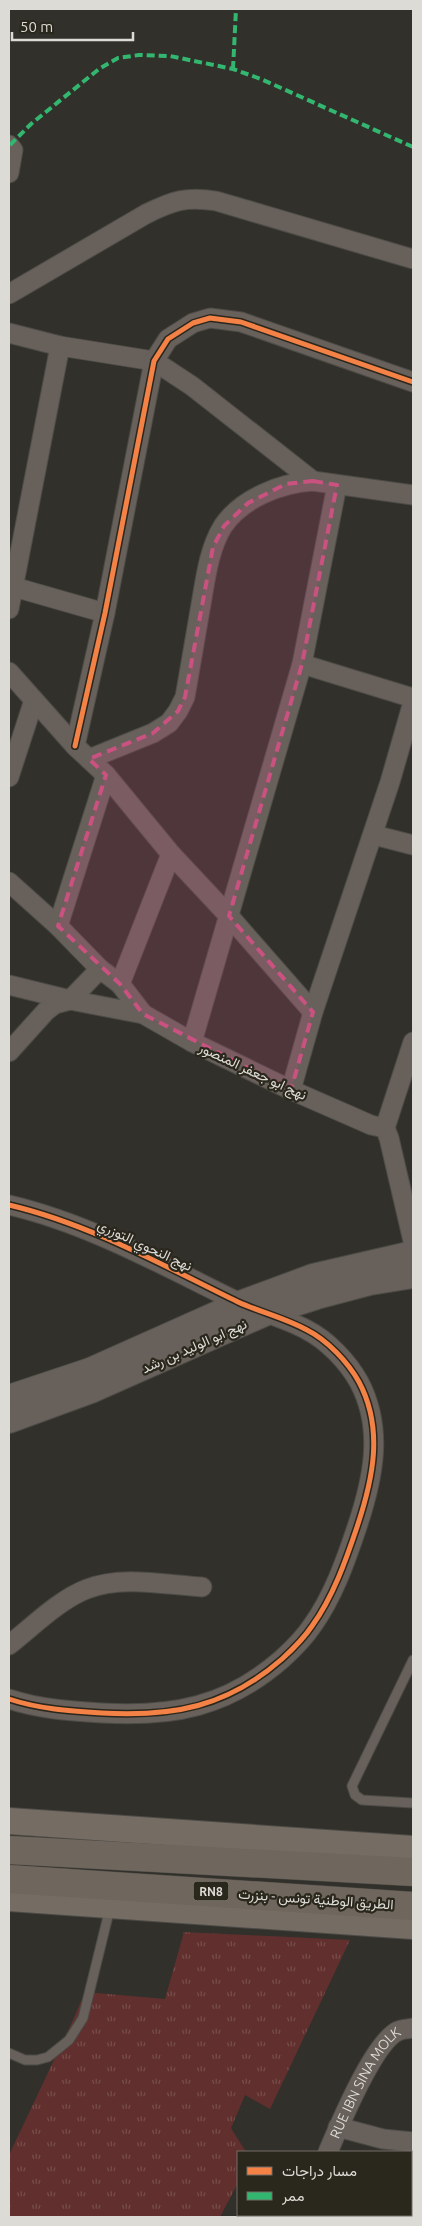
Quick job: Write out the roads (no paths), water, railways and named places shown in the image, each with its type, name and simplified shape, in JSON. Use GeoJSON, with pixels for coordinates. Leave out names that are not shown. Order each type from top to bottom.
{"type":"FeatureCollection","features":[{"type":"Feature","properties":{"kind":"highway","name":"RN8"},"geometry":{"type":"LineString","coordinates":[[9,1848],[413,1872]]}},
{"type":"Feature","properties":{"kind":"highway","name":"RN8"},"geometry":{"type":"LineString","coordinates":[[63,1852],[413,1853]]}},
{"type":"Feature","properties":{"kind":"highway","name":"الطريق الوطنية تونس - بنزرت"},"geometry":{"type":"LineString","coordinates":[[9,1878],[413,1906]]}},
{"type":"Feature","properties":{"kind":"highway","name":"RN8"},"geometry":{"type":"LineString","coordinates":[[9,1892],[322,1899]]}},
{"type":"Feature","properties":{"kind":"main road"},"geometry":{"type":"LineString","coordinates":[[9,1821],[413,1849]]}},
{"type":"Feature","properties":{"kind":"main road"},"geometry":{"type":"LineString","coordinates":[[9,1898],[413,1926]]}},
{"type":"Feature","properties":{"kind":"street"},"geometry":{"type":"LineString","coordinates":[[9,145],[13,150],[9,173]]}},
{"type":"Feature","properties":{"kind":"street"},"geometry":{"type":"LineString","coordinates":[[9,294],[146,214],[168,203],[196,198],[216,201],[413,259]]}},
{"type":"Feature","properties":{"kind":"street"},"geometry":{"type":"LineString","coordinates":[[82,752],[105,613],[154,361],[168,338],[193,323],[210,318],[241,322],[413,382]]}},
{"type":"Feature","properties":{"kind":"street"},"geometry":{"type":"LineString","coordinates":[[9,333],[60,346],[154,361],[200,391],[313,481]]}},
{"type":"Feature","properties":{"kind":"street"},"geometry":{"type":"LineString","coordinates":[[9,609],[60,346]]}},
{"type":"Feature","properties":{"kind":"street"},"geometry":{"type":"LineString","coordinates":[[82,752],[153,733],[169,723],[178,711],[185,697],[211,556],[224,526],[239,509],[258,497],[286,484],[313,481],[337,486],[413,495]]}},
{"type":"Feature","properties":{"kind":"street"},"geometry":{"type":"LineString","coordinates":[[192,1042],[302,664],[337,486]]}},
{"type":"Feature","properties":{"kind":"street"},"geometry":{"type":"LineString","coordinates":[[14,587],[105,613]]}},
{"type":"Feature","properties":{"kind":"street"},"geometry":{"type":"LineString","coordinates":[[291,1090],[313,1012],[408,738],[413,700],[302,664]]}},
{"type":"Feature","properties":{"kind":"street"},"geometry":{"type":"LineString","coordinates":[[9,672],[82,752],[106,775],[171,854],[230,916],[313,1012]]}},
{"type":"Feature","properties":{"kind":"street"},"geometry":{"type":"LineString","coordinates":[[9,777],[34,700]]}},
{"type":"Feature","properties":{"kind":"street"},"geometry":{"type":"LineString","coordinates":[[58,926],[106,775]]}},
{"type":"Feature","properties":{"kind":"street"},"geometry":{"type":"LineString","coordinates":[[374,834],[413,845]]}},
{"type":"Feature","properties":{"kind":"street"},"geometry":{"type":"LineString","coordinates":[[120,984],[171,854]]}},
{"type":"Feature","properties":{"kind":"street"},"geometry":{"type":"LineString","coordinates":[[9,882],[58,926],[100,969],[120,984],[142,1014]]}},
{"type":"Feature","properties":{"kind":"street"},"geometry":{"type":"LineString","coordinates":[[9,1052],[46,1011],[54,1004],[70,1000],[100,969]]}},
{"type":"Feature","properties":{"kind":"street","name":"نهج ابو جعفر المنصور"},"geometry":{"type":"LineString","coordinates":[[9,985],[70,1000],[142,1014],[192,1042],[291,1090],[371,1125],[385,1128]]}},
{"type":"Feature","properties":{"kind":"street"},"geometry":{"type":"LineString","coordinates":[[413,1042],[385,1128],[413,1241]]}},
{"type":"Feature","properties":{"kind":"street","name":"نهج النحوي التوزري"},"geometry":{"type":"LineString","coordinates":[[9,1205],[84,1229],[240,1303],[308,1330],[327,1344],[345,1363],[358,1381],[368,1401],[374,1426],[375,1451],[372,1479],[362,1513],[333,1589],[312,1627],[292,1650],[265,1674],[230,1695],[191,1708],[145,1714],[29,1706],[9,1699]]}},
{"type":"Feature","properties":{"kind":"street","name":"نهج ابو الوليد بن رشد"},"geometry":{"type":"LineString","coordinates":[[9,1397],[90,1370],[240,1303],[313,1276],[413,1253]]}},
{"type":"Feature","properties":{"kind":"street","name":"نهج ابو الوليد بن رشد"},"geometry":{"type":"LineString","coordinates":[[9,1421],[99,1388],[267,1314],[317,1297],[370,1283],[413,1276]]}},
{"type":"Feature","properties":{"kind":"street"},"geometry":{"type":"LineString","coordinates":[[9,1645],[66,1601],[86,1589],[128,1582],[202,1587]]}},
{"type":"Feature","properties":{"kind":"street","name":"RUE IBN SINA MOLK"},"geometry":{"type":"LineString","coordinates":[[328,2151],[338,2126],[376,2053],[387,2039],[398,2030],[413,2028]]}},
{"type":"Feature","properties":{"kind":"street"},"geometry":{"type":"LineString","coordinates":[[338,2126],[383,2139],[413,2142]]}},
{"type":"Feature","properties":{"kind":"lane"},"geometry":{"type":"LineString","coordinates":[[413,1660],[352,1786],[355,1795],[362,1800],[413,1803]]}},
{"type":"Feature","properties":{"kind":"lane"},"geometry":{"type":"LineString","coordinates":[[9,2052],[25,2060],[37,2060],[48,2057],[69,2040],[83,2018],[111,1905]]}}]}
